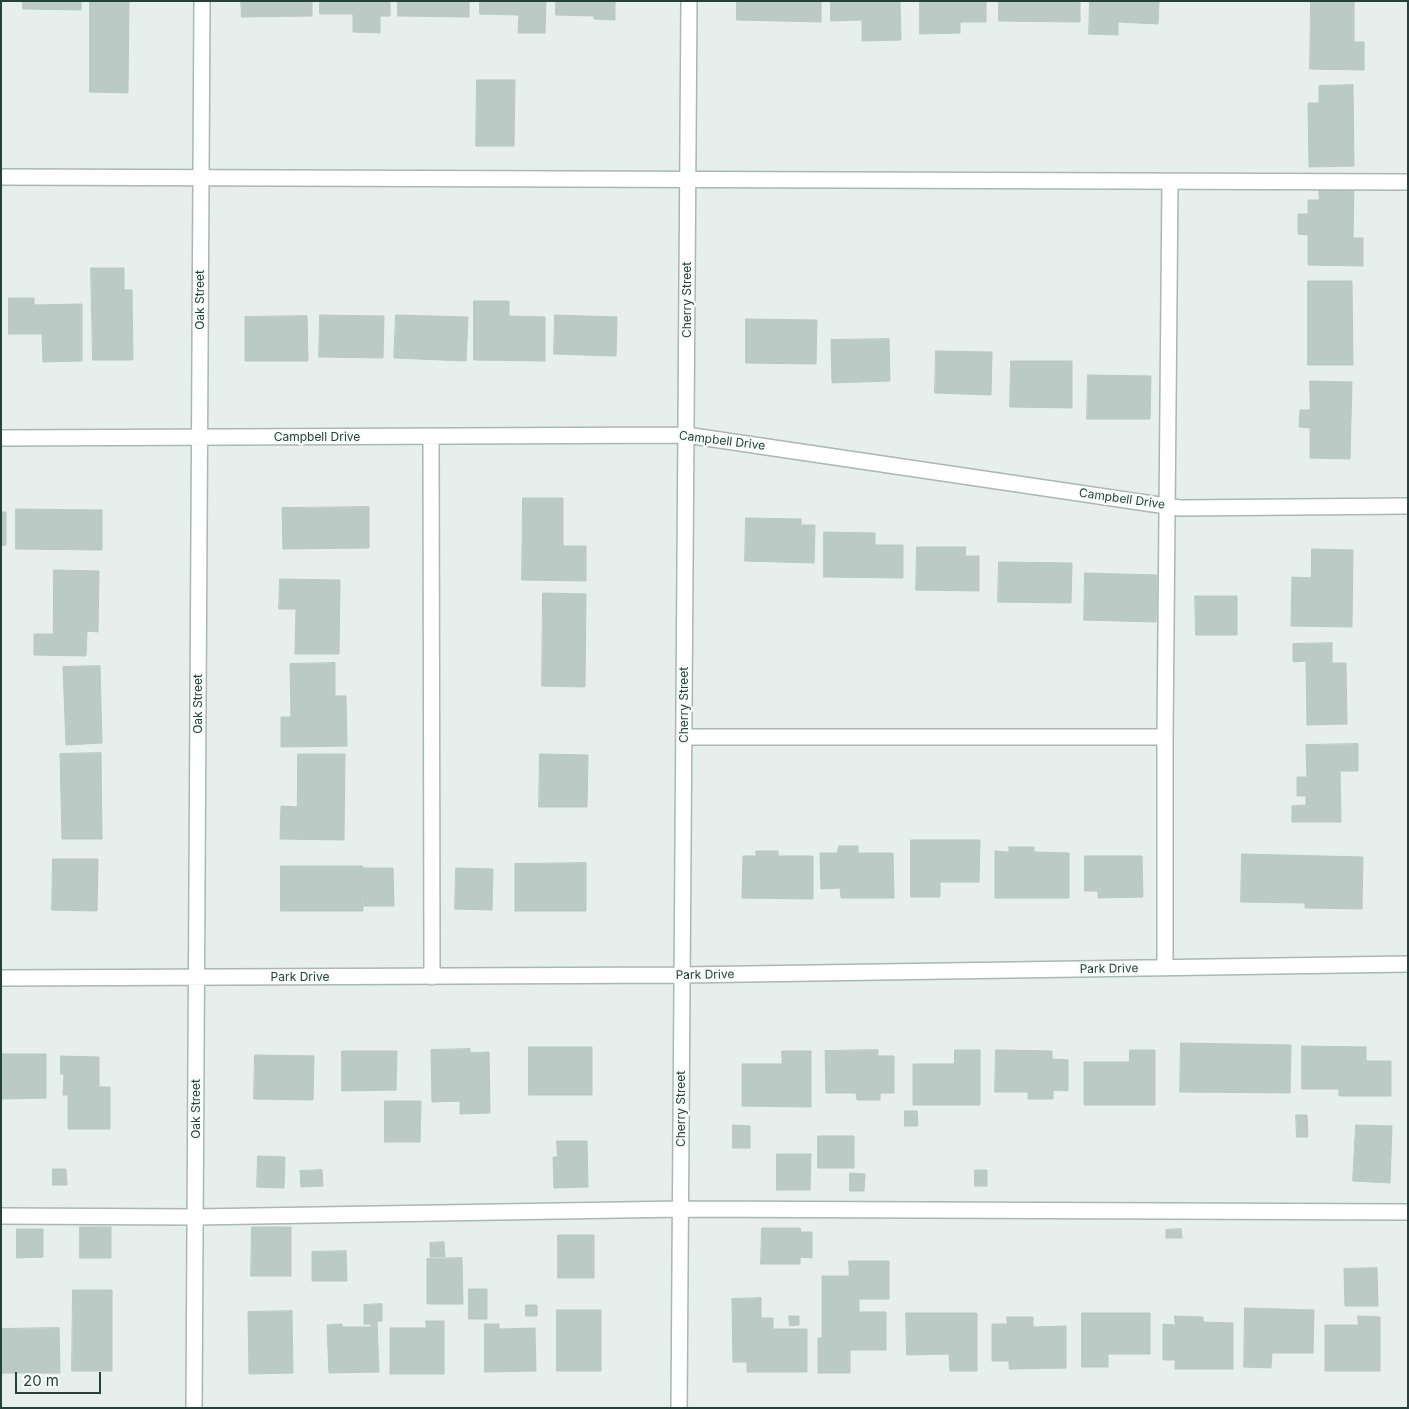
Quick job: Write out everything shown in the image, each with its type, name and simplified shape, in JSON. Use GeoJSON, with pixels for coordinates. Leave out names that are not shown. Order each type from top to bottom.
{"type":"FeatureCollection","features":[{"type":"Feature","properties":{"kind":"street","name":"Oak Street"},"geometry":{"type":"LineString","coordinates":[[194,1408],[198,437],[202,1]]}},
{"type":"Feature","properties":{"kind":"street","name":"Cherry Street"},"geometry":{"type":"LineString","coordinates":[[679,1408],[688,1]]}},
{"type":"Feature","properties":{"kind":"street"},"geometry":{"type":"LineString","coordinates":[[1,177],[1408,182]]}},
{"type":"Feature","properties":{"kind":"street"},"geometry":{"type":"LineString","coordinates":[[1165,968],[1170,182]]}},
{"type":"Feature","properties":{"kind":"street","name":"Campbell Drive"},"geometry":{"type":"LineString","coordinates":[[1,438],[686,435],[1180,508],[1408,506]]}},
{"type":"Feature","properties":{"kind":"street"},"geometry":{"type":"LineString","coordinates":[[430,436],[432,977]]}},
{"type":"Feature","properties":{"kind":"street"},"geometry":{"type":"LineString","coordinates":[[684,737],[1165,737]]}},
{"type":"Feature","properties":{"kind":"street","name":"Park Drive"},"geometry":{"type":"LineString","coordinates":[[1,978],[682,975],[1408,964]]}},
{"type":"Feature","properties":{"kind":"street"},"geometry":{"type":"LineString","coordinates":[[1,1216],[195,1217],[680,1209],[1408,1212]]}},
{"type":"Feature","properties":{"kind":"building"},"geometry":{"type":"Polygon","coordinates":[[[23,1],[81,1],[81,10],[23,9],[23,1]]]}},
{"type":"Feature","properties":{"kind":"building"},"geometry":{"type":"Polygon","coordinates":[[[90,1],[129,1],[128,93],[90,92],[90,1]]]}},
{"type":"Feature","properties":{"kind":"building"},"geometry":{"type":"Polygon","coordinates":[[[241,1],[312,1],[312,16],[242,17],[241,1]]]}},
{"type":"Feature","properties":{"kind":"building"},"geometry":{"type":"Polygon","coordinates":[[[320,1],[390,1],[390,16],[380,16],[380,33],[353,32],[353,14],[320,14],[320,1]]]}},
{"type":"Feature","properties":{"kind":"building"},"geometry":{"type":"Polygon","coordinates":[[[398,1],[469,1],[469,17],[398,16],[398,1]]]}},
{"type":"Feature","properties":{"kind":"building"},"geometry":{"type":"Polygon","coordinates":[[[480,1],[546,1],[545,33],[518,33],[519,15],[480,14],[480,1]]]}},
{"type":"Feature","properties":{"kind":"building"},"geometry":{"type":"Polygon","coordinates":[[[556,1],[615,1],[615,20],[594,19],[594,16],[556,15],[556,1]]]}},
{"type":"Feature","properties":{"kind":"building"},"geometry":{"type":"Polygon","coordinates":[[[737,1],[821,1],[821,22],[737,20],[737,1]]]}},
{"type":"Feature","properties":{"kind":"building"},"geometry":{"type":"Polygon","coordinates":[[[831,1],[900,1],[901,40],[862,41],[862,20],[831,21],[831,1]]]}},
{"type":"Feature","properties":{"kind":"building"},"geometry":{"type":"Polygon","coordinates":[[[920,1],[986,1],[986,22],[960,22],[960,33],[920,34],[920,1]]]}},
{"type":"Feature","properties":{"kind":"building"},"geometry":{"type":"Polygon","coordinates":[[[999,1],[1080,1],[1080,22],[999,21],[999,1]]]}},
{"type":"Feature","properties":{"kind":"building"},"geometry":{"type":"Polygon","coordinates":[[[1090,1],[1159,1],[1158,24],[1118,22],[1118,35],[1089,34],[1090,1]]]}},
{"type":"Feature","properties":{"kind":"building"},"geometry":{"type":"Polygon","coordinates":[[[1311,1],[1354,1],[1354,42],[1364,42],[1364,70],[1310,69],[1311,1]]]}},
{"type":"Feature","properties":{"kind":"building"},"geometry":{"type":"Polygon","coordinates":[[[477,80],[515,80],[514,146],[476,146],[477,80]]]}},
{"type":"Feature","properties":{"kind":"building"},"geometry":{"type":"Polygon","coordinates":[[[1353,85],[1354,166],[1309,167],[1308,103],[1319,103],[1319,86],[1353,85]]]}},
{"type":"Feature","properties":{"kind":"building"},"geometry":{"type":"Polygon","coordinates":[[[1319,185],[1354,185],[1353,238],[1363,238],[1363,266],[1308,265],[1308,235],[1298,234],[1298,214],[1308,214],[1308,200],[1319,200],[1319,185]]]}},
{"type":"Feature","properties":{"kind":"building"},"geometry":{"type":"Polygon","coordinates":[[[91,268],[124,268],[124,290],[132,290],[133,360],[93,360],[91,268]]]}},
{"type":"Feature","properties":{"kind":"building"},"geometry":{"type":"Polygon","coordinates":[[[1308,281],[1352,281],[1353,365],[1308,365],[1308,281]]]}},
{"type":"Feature","properties":{"kind":"building"},"geometry":{"type":"Polygon","coordinates":[[[9,298],[34,298],[34,305],[82,304],[82,361],[43,362],[42,334],[9,334],[9,298]]]}},
{"type":"Feature","properties":{"kind":"building"},"geometry":{"type":"Polygon","coordinates":[[[474,301],[509,301],[509,316],[545,317],[545,361],[474,360],[474,301]]]}},
{"type":"Feature","properties":{"kind":"building"},"geometry":{"type":"Polygon","coordinates":[[[320,315],[384,316],[383,358],[319,357],[320,315]]]}},
{"type":"Feature","properties":{"kind":"building"},"geometry":{"type":"Polygon","coordinates":[[[396,315],[468,317],[466,361],[394,358],[396,315]]]}},
{"type":"Feature","properties":{"kind":"building"},"geometry":{"type":"Polygon","coordinates":[[[555,315],[617,317],[616,356],[554,354],[555,315]]]}},
{"type":"Feature","properties":{"kind":"building"},"geometry":{"type":"Polygon","coordinates":[[[307,316],[308,361],[245,361],[245,317],[307,316]]]}},
{"type":"Feature","properties":{"kind":"building"},"geometry":{"type":"Polygon","coordinates":[[[746,319],[817,320],[816,364],[746,363],[746,319]]]}},
{"type":"Feature","properties":{"kind":"building"},"geometry":{"type":"Polygon","coordinates":[[[889,339],[890,381],[832,383],[831,340],[889,339]]]}},
{"type":"Feature","properties":{"kind":"building"},"geometry":{"type":"Polygon","coordinates":[[[936,351],[992,352],[991,395],[935,393],[936,351]]]}},
{"type":"Feature","properties":{"kind":"building"},"geometry":{"type":"Polygon","coordinates":[[[1011,361],[1072,361],[1072,408],[1010,407],[1011,361]]]}},
{"type":"Feature","properties":{"kind":"building"},"geometry":{"type":"Polygon","coordinates":[[[1088,375],[1151,376],[1150,419],[1087,419],[1088,375]]]}},
{"type":"Feature","properties":{"kind":"building"},"geometry":{"type":"Polygon","coordinates":[[[1310,381],[1352,382],[1350,459],[1310,458],[1310,428],[1299,427],[1300,410],[1310,410],[1310,381]]]}},
{"type":"Feature","properties":{"kind":"building"},"geometry":{"type":"Polygon","coordinates":[[[523,498],[563,498],[563,546],[586,546],[586,581],[522,580],[523,498]]]}},
{"type":"Feature","properties":{"kind":"building"},"geometry":{"type":"Polygon","coordinates":[[[369,507],[369,548],[283,549],[282,508],[369,507]]]}},
{"type":"Feature","properties":{"kind":"building"},"geometry":{"type":"Polygon","coordinates":[[[16,509],[102,510],[102,550],[16,549],[16,509]]]}},
{"type":"Feature","properties":{"kind":"building"},"geometry":{"type":"Polygon","coordinates":[[[1,512],[6,512],[6,545],[1,546],[1,512]]]}},
{"type":"Feature","properties":{"kind":"building"},"geometry":{"type":"Polygon","coordinates":[[[746,518],[801,519],[801,525],[815,525],[814,563],[745,561],[746,518]]]}},
{"type":"Feature","properties":{"kind":"building"},"geometry":{"type":"Polygon","coordinates":[[[824,532],[875,533],[875,545],[903,545],[903,578],[824,577],[824,532]]]}},
{"type":"Feature","properties":{"kind":"building"},"geometry":{"type":"Polygon","coordinates":[[[917,547],[966,547],[965,556],[979,556],[979,591],[916,590],[917,547]]]}},
{"type":"Feature","properties":{"kind":"building"},"geometry":{"type":"Polygon","coordinates":[[[1312,549],[1353,550],[1352,627],[1291,626],[1292,577],[1311,578],[1312,549]]]}},
{"type":"Feature","properties":{"kind":"building"},"geometry":{"type":"Polygon","coordinates":[[[999,562],[1072,563],[1071,603],[998,602],[999,562]]]}},
{"type":"Feature","properties":{"kind":"building"},"geometry":{"type":"Polygon","coordinates":[[[54,570],[99,571],[98,632],[87,631],[86,656],[34,655],[34,634],[53,634],[54,570]]]}},
{"type":"Feature","properties":{"kind":"building"},"geometry":{"type":"Polygon","coordinates":[[[1085,573],[1157,575],[1156,622],[1084,620],[1085,573]]]}},
{"type":"Feature","properties":{"kind":"building"},"geometry":{"type":"Polygon","coordinates":[[[280,579],[340,580],[339,654],[295,654],[296,609],[279,609],[280,579]]]}},
{"type":"Feature","properties":{"kind":"building"},"geometry":{"type":"Polygon","coordinates":[[[543,593],[586,594],[585,687],[542,686],[543,593]]]}},
{"type":"Feature","properties":{"kind":"building"},"geometry":{"type":"Polygon","coordinates":[[[1195,596],[1237,596],[1237,635],[1196,635],[1195,596]]]}},
{"type":"Feature","properties":{"kind":"building"},"geometry":{"type":"Polygon","coordinates":[[[1332,643],[1332,663],[1346,663],[1347,724],[1307,725],[1306,661],[1293,662],[1293,644],[1332,643]]]}},
{"type":"Feature","properties":{"kind":"building"},"geometry":{"type":"Polygon","coordinates":[[[335,663],[335,696],[346,696],[347,746],[281,747],[281,717],[291,717],[290,664],[335,663]]]}},
{"type":"Feature","properties":{"kind":"building"},"geometry":{"type":"Polygon","coordinates":[[[100,666],[102,743],[66,745],[63,667],[100,666]]]}},
{"type":"Feature","properties":{"kind":"building"},"geometry":{"type":"Polygon","coordinates":[[[1358,744],[1358,771],[1340,771],[1341,822],[1292,822],[1292,806],[1306,805],[1306,796],[1297,796],[1297,777],[1307,777],[1306,745],[1358,744]]]}},
{"type":"Feature","properties":{"kind":"building"},"geometry":{"type":"Polygon","coordinates":[[[101,753],[102,839],[62,839],[60,754],[101,753]]]}},
{"type":"Feature","properties":{"kind":"building"},"geometry":{"type":"Polygon","coordinates":[[[298,754],[345,754],[344,840],[280,839],[281,806],[297,807],[298,754]]]}},
{"type":"Feature","properties":{"kind":"building"},"geometry":{"type":"Polygon","coordinates":[[[540,754],[588,755],[587,807],[539,807],[540,754]]]}},
{"type":"Feature","properties":{"kind":"building"},"geometry":{"type":"Polygon","coordinates":[[[911,840],[980,840],[979,882],[940,882],[940,897],[911,897],[911,840]]]}},
{"type":"Feature","properties":{"kind":"building"},"geometry":{"type":"Polygon","coordinates":[[[839,846],[858,846],[858,853],[893,853],[894,898],[841,898],[840,888],[821,889],[820,853],[837,853],[839,846]]]}},
{"type":"Feature","properties":{"kind":"building"},"geometry":{"type":"Polygon","coordinates":[[[1009,847],[1034,847],[1034,852],[1069,853],[1069,898],[995,898],[995,851],[1009,852],[1009,847]]]}},
{"type":"Feature","properties":{"kind":"building"},"geometry":{"type":"Polygon","coordinates":[[[756,851],[778,851],[778,856],[813,856],[813,899],[742,898],[743,856],[756,856],[756,851]]]}},
{"type":"Feature","properties":{"kind":"building"},"geometry":{"type":"Polygon","coordinates":[[[1242,854],[1363,857],[1362,909],[1305,908],[1305,903],[1241,902],[1242,854]]]}},
{"type":"Feature","properties":{"kind":"building"},"geometry":{"type":"Polygon","coordinates":[[[1085,856],[1142,856],[1143,897],[1098,898],[1098,891],[1085,891],[1085,856]]]}},
{"type":"Feature","properties":{"kind":"building"},"geometry":{"type":"Polygon","coordinates":[[[53,859],[98,859],[97,911],[52,910],[53,859]]]}},
{"type":"Feature","properties":{"kind":"building"},"geometry":{"type":"Polygon","coordinates":[[[586,863],[586,911],[515,911],[515,864],[586,863]]]}},
{"type":"Feature","properties":{"kind":"building"},"geometry":{"type":"Polygon","coordinates":[[[281,866],[363,866],[363,911],[281,911],[281,866]]]}},
{"type":"Feature","properties":{"kind":"building"},"geometry":{"type":"Polygon","coordinates":[[[362,868],[393,868],[394,906],[362,906],[362,868]]]}},
{"type":"Feature","properties":{"kind":"building"},"geometry":{"type":"Polygon","coordinates":[[[456,868],[493,869],[492,910],[455,909],[456,868]]]}},
{"type":"Feature","properties":{"kind":"building"},"geometry":{"type":"Polygon","coordinates":[[[1181,1043],[1291,1045],[1290,1093],[1180,1092],[1181,1043]]]}},
{"type":"Feature","properties":{"kind":"building"},"geometry":{"type":"Polygon","coordinates":[[[1302,1046],[1366,1047],[1366,1061],[1391,1061],[1391,1096],[1339,1096],[1339,1089],[1302,1089],[1302,1046]]]}},
{"type":"Feature","properties":{"kind":"building"},"geometry":{"type":"Polygon","coordinates":[[[529,1047],[592,1047],[592,1095],[529,1095],[529,1047]]]}},
{"type":"Feature","properties":{"kind":"building"},"geometry":{"type":"Polygon","coordinates":[[[470,1049],[470,1053],[489,1052],[490,1113],[460,1114],[460,1101],[432,1102],[431,1050],[470,1049]]]}},
{"type":"Feature","properties":{"kind":"building"},"geometry":{"type":"Polygon","coordinates":[[[878,1050],[878,1056],[894,1056],[894,1093],[880,1093],[880,1100],[857,1100],[856,1093],[826,1093],[825,1051],[878,1050]]]}},
{"type":"Feature","properties":{"kind":"building"},"geometry":{"type":"Polygon","coordinates":[[[955,1050],[980,1050],[980,1105],[913,1105],[913,1064],[954,1064],[955,1050]]]}},
{"type":"Feature","properties":{"kind":"building"},"geometry":{"type":"Polygon","coordinates":[[[996,1050],[1052,1051],[1052,1059],[1068,1060],[1068,1091],[1053,1090],[1053,1099],[1028,1099],[1028,1092],[995,1092],[996,1050]]]}},
{"type":"Feature","properties":{"kind":"building"},"geometry":{"type":"Polygon","coordinates":[[[1130,1050],[1155,1050],[1155,1105],[1084,1105],[1084,1062],[1129,1062],[1130,1050]]]}},
{"type":"Feature","properties":{"kind":"building"},"geometry":{"type":"Polygon","coordinates":[[[342,1051],[397,1051],[396,1090],[342,1091],[342,1051]]]}},
{"type":"Feature","properties":{"kind":"building"},"geometry":{"type":"Polygon","coordinates":[[[782,1051],[811,1051],[811,1107],[742,1106],[742,1064],[782,1064],[782,1051]]]}},
{"type":"Feature","properties":{"kind":"building"},"geometry":{"type":"Polygon","coordinates":[[[1,1054],[46,1054],[46,1098],[1,1099],[1,1054]]]}},
{"type":"Feature","properties":{"kind":"building"},"geometry":{"type":"Polygon","coordinates":[[[255,1055],[314,1056],[313,1100],[254,1099],[255,1055]]]}},
{"type":"Feature","properties":{"kind":"building"},"geometry":{"type":"Polygon","coordinates":[[[61,1056],[99,1057],[99,1087],[110,1087],[110,1129],[68,1129],[68,1095],[63,1095],[64,1074],[61,1074],[61,1056]]]}},
{"type":"Feature","properties":{"kind":"building"},"geometry":{"type":"Polygon","coordinates":[[[385,1101],[421,1101],[420,1142],[385,1142],[385,1101]]]}},
{"type":"Feature","properties":{"kind":"building"},"geometry":{"type":"Polygon","coordinates":[[[905,1111],[917,1111],[918,1126],[905,1126],[905,1111]]]}},
{"type":"Feature","properties":{"kind":"building"},"geometry":{"type":"Polygon","coordinates":[[[1296,1115],[1307,1115],[1308,1137],[1297,1137],[1296,1115]]]}},
{"type":"Feature","properties":{"kind":"building"},"geometry":{"type":"Polygon","coordinates":[[[733,1125],[750,1126],[750,1148],[733,1148],[733,1125]]]}},
{"type":"Feature","properties":{"kind":"building"},"geometry":{"type":"Polygon","coordinates":[[[1356,1125],[1392,1126],[1390,1183],[1353,1181],[1356,1125]]]}},
{"type":"Feature","properties":{"kind":"building"},"geometry":{"type":"Polygon","coordinates":[[[818,1136],[854,1136],[854,1168],[818,1168],[818,1136]]]}},
{"type":"Feature","properties":{"kind":"building"},"geometry":{"type":"Polygon","coordinates":[[[557,1141],[587,1141],[588,1187],[554,1188],[553,1157],[557,1157],[557,1141]]]}},
{"type":"Feature","properties":{"kind":"building"},"geometry":{"type":"Polygon","coordinates":[[[777,1154],[811,1154],[810,1190],[777,1190],[777,1154]]]}},
{"type":"Feature","properties":{"kind":"building"},"geometry":{"type":"Polygon","coordinates":[[[258,1156],[285,1157],[284,1188],[257,1187],[258,1156]]]}},
{"type":"Feature","properties":{"kind":"building"},"geometry":{"type":"Polygon","coordinates":[[[53,1169],[66,1169],[67,1185],[53,1185],[53,1169]]]}},
{"type":"Feature","properties":{"kind":"building"},"geometry":{"type":"Polygon","coordinates":[[[322,1170],[323,1186],[301,1187],[300,1171],[322,1170]]]}},
{"type":"Feature","properties":{"kind":"building"},"geometry":{"type":"Polygon","coordinates":[[[975,1170],[987,1170],[987,1186],[975,1186],[975,1170]]]}},
{"type":"Feature","properties":{"kind":"building"},"geometry":{"type":"Polygon","coordinates":[[[850,1173],[865,1174],[864,1191],[850,1191],[850,1173]]]}},
{"type":"Feature","properties":{"kind":"building"},"geometry":{"type":"Polygon","coordinates":[[[80,1227],[111,1227],[111,1258],[80,1258],[80,1227]]]}},
{"type":"Feature","properties":{"kind":"building"},"geometry":{"type":"Polygon","coordinates":[[[252,1227],[291,1227],[291,1276],[251,1276],[252,1227]]]}},
{"type":"Feature","properties":{"kind":"building"},"geometry":{"type":"Polygon","coordinates":[[[762,1228],[800,1228],[801,1232],[812,1232],[812,1258],[800,1257],[800,1264],[761,1264],[762,1228]]]}},
{"type":"Feature","properties":{"kind":"building"},"geometry":{"type":"Polygon","coordinates":[[[17,1229],[43,1229],[43,1257],[17,1258],[17,1229]]]}},
{"type":"Feature","properties":{"kind":"building"},"geometry":{"type":"Polygon","coordinates":[[[1181,1229],[1182,1238],[1166,1238],[1166,1230],[1181,1229]]]}},
{"type":"Feature","properties":{"kind":"building"},"geometry":{"type":"Polygon","coordinates":[[[558,1235],[594,1235],[594,1278],[558,1278],[558,1235]]]}},
{"type":"Feature","properties":{"kind":"building"},"geometry":{"type":"Polygon","coordinates":[[[444,1242],[445,1257],[430,1257],[430,1243],[444,1242]]]}},
{"type":"Feature","properties":{"kind":"building"},"geometry":{"type":"Polygon","coordinates":[[[346,1251],[347,1281],[312,1281],[312,1252],[346,1251]]]}},
{"type":"Feature","properties":{"kind":"building"},"geometry":{"type":"Polygon","coordinates":[[[462,1258],[463,1304],[427,1304],[427,1259],[462,1258]]]}},
{"type":"Feature","properties":{"kind":"building"},"geometry":{"type":"Polygon","coordinates":[[[849,1261],[889,1261],[889,1299],[859,1299],[859,1312],[886,1312],[886,1350],[850,1350],[850,1373],[818,1373],[818,1338],[822,1338],[822,1276],[849,1276],[849,1261]]]}},
{"type":"Feature","properties":{"kind":"building"},"geometry":{"type":"Polygon","coordinates":[[[1377,1268],[1378,1306],[1345,1306],[1344,1269],[1377,1268]]]}},
{"type":"Feature","properties":{"kind":"building"},"geometry":{"type":"Polygon","coordinates":[[[469,1289],[487,1289],[487,1319],[469,1319],[469,1289]]]}},
{"type":"Feature","properties":{"kind":"building"},"geometry":{"type":"Polygon","coordinates":[[[73,1290],[112,1290],[112,1371],[72,1371],[73,1290]]]}},
{"type":"Feature","properties":{"kind":"building"},"geometry":{"type":"Polygon","coordinates":[[[761,1298],[761,1318],[773,1318],[773,1329],[807,1329],[807,1372],[747,1372],[747,1362],[733,1362],[732,1299],[761,1298]]]}},
{"type":"Feature","properties":{"kind":"building"},"geometry":{"type":"Polygon","coordinates":[[[382,1304],[382,1321],[377,1321],[379,1372],[329,1373],[327,1325],[342,1324],[342,1327],[371,1327],[371,1324],[364,1324],[364,1305],[382,1304]]]}},
{"type":"Feature","properties":{"kind":"building"},"geometry":{"type":"Polygon","coordinates":[[[526,1305],[537,1305],[537,1316],[526,1316],[526,1305]]]}},
{"type":"Feature","properties":{"kind":"building"},"geometry":{"type":"Polygon","coordinates":[[[1245,1308],[1314,1310],[1313,1353],[1272,1353],[1271,1368],[1244,1367],[1245,1308]]]}},
{"type":"Feature","properties":{"kind":"building"},"geometry":{"type":"Polygon","coordinates":[[[557,1310],[601,1310],[601,1371],[557,1371],[557,1310]]]}},
{"type":"Feature","properties":{"kind":"building"},"geometry":{"type":"Polygon","coordinates":[[[292,1311],[293,1373],[249,1374],[248,1312],[292,1311]]]}},
{"type":"Feature","properties":{"kind":"building"},"geometry":{"type":"Polygon","coordinates":[[[906,1313],[977,1313],[977,1371],[950,1371],[949,1354],[907,1355],[906,1313]]]}},
{"type":"Feature","properties":{"kind":"building"},"geometry":{"type":"Polygon","coordinates":[[[1082,1313],[1150,1313],[1150,1354],[1108,1354],[1108,1367],[1082,1367],[1082,1313]]]}},
{"type":"Feature","properties":{"kind":"building"},"geometry":{"type":"Polygon","coordinates":[[[789,1316],[799,1316],[799,1325],[790,1326],[789,1316]]]}},
{"type":"Feature","properties":{"kind":"building"},"geometry":{"type":"Polygon","coordinates":[[[1175,1316],[1203,1317],[1203,1322],[1233,1323],[1233,1369],[1175,1369],[1175,1360],[1163,1360],[1163,1324],[1175,1325],[1175,1316]]]}},
{"type":"Feature","properties":{"kind":"building"},"geometry":{"type":"Polygon","coordinates":[[[1358,1316],[1380,1317],[1380,1371],[1325,1371],[1325,1325],[1358,1325],[1358,1316]]]}},
{"type":"Feature","properties":{"kind":"building"},"geometry":{"type":"Polygon","coordinates":[[[1007,1317],[1033,1317],[1033,1327],[1066,1326],[1066,1368],[1009,1369],[1009,1361],[992,1361],[992,1324],[1007,1324],[1007,1317]]]}},
{"type":"Feature","properties":{"kind":"building"},"geometry":{"type":"Polygon","coordinates":[[[426,1321],[444,1321],[444,1374],[390,1374],[390,1328],[426,1328],[426,1321]]]}},
{"type":"Feature","properties":{"kind":"building"},"geometry":{"type":"Polygon","coordinates":[[[485,1324],[499,1324],[499,1329],[535,1328],[536,1371],[485,1372],[485,1324]]]}},
{"type":"Feature","properties":{"kind":"building"},"geometry":{"type":"Polygon","coordinates":[[[59,1328],[60,1373],[1,1373],[1,1329],[59,1328]]]}}]}
